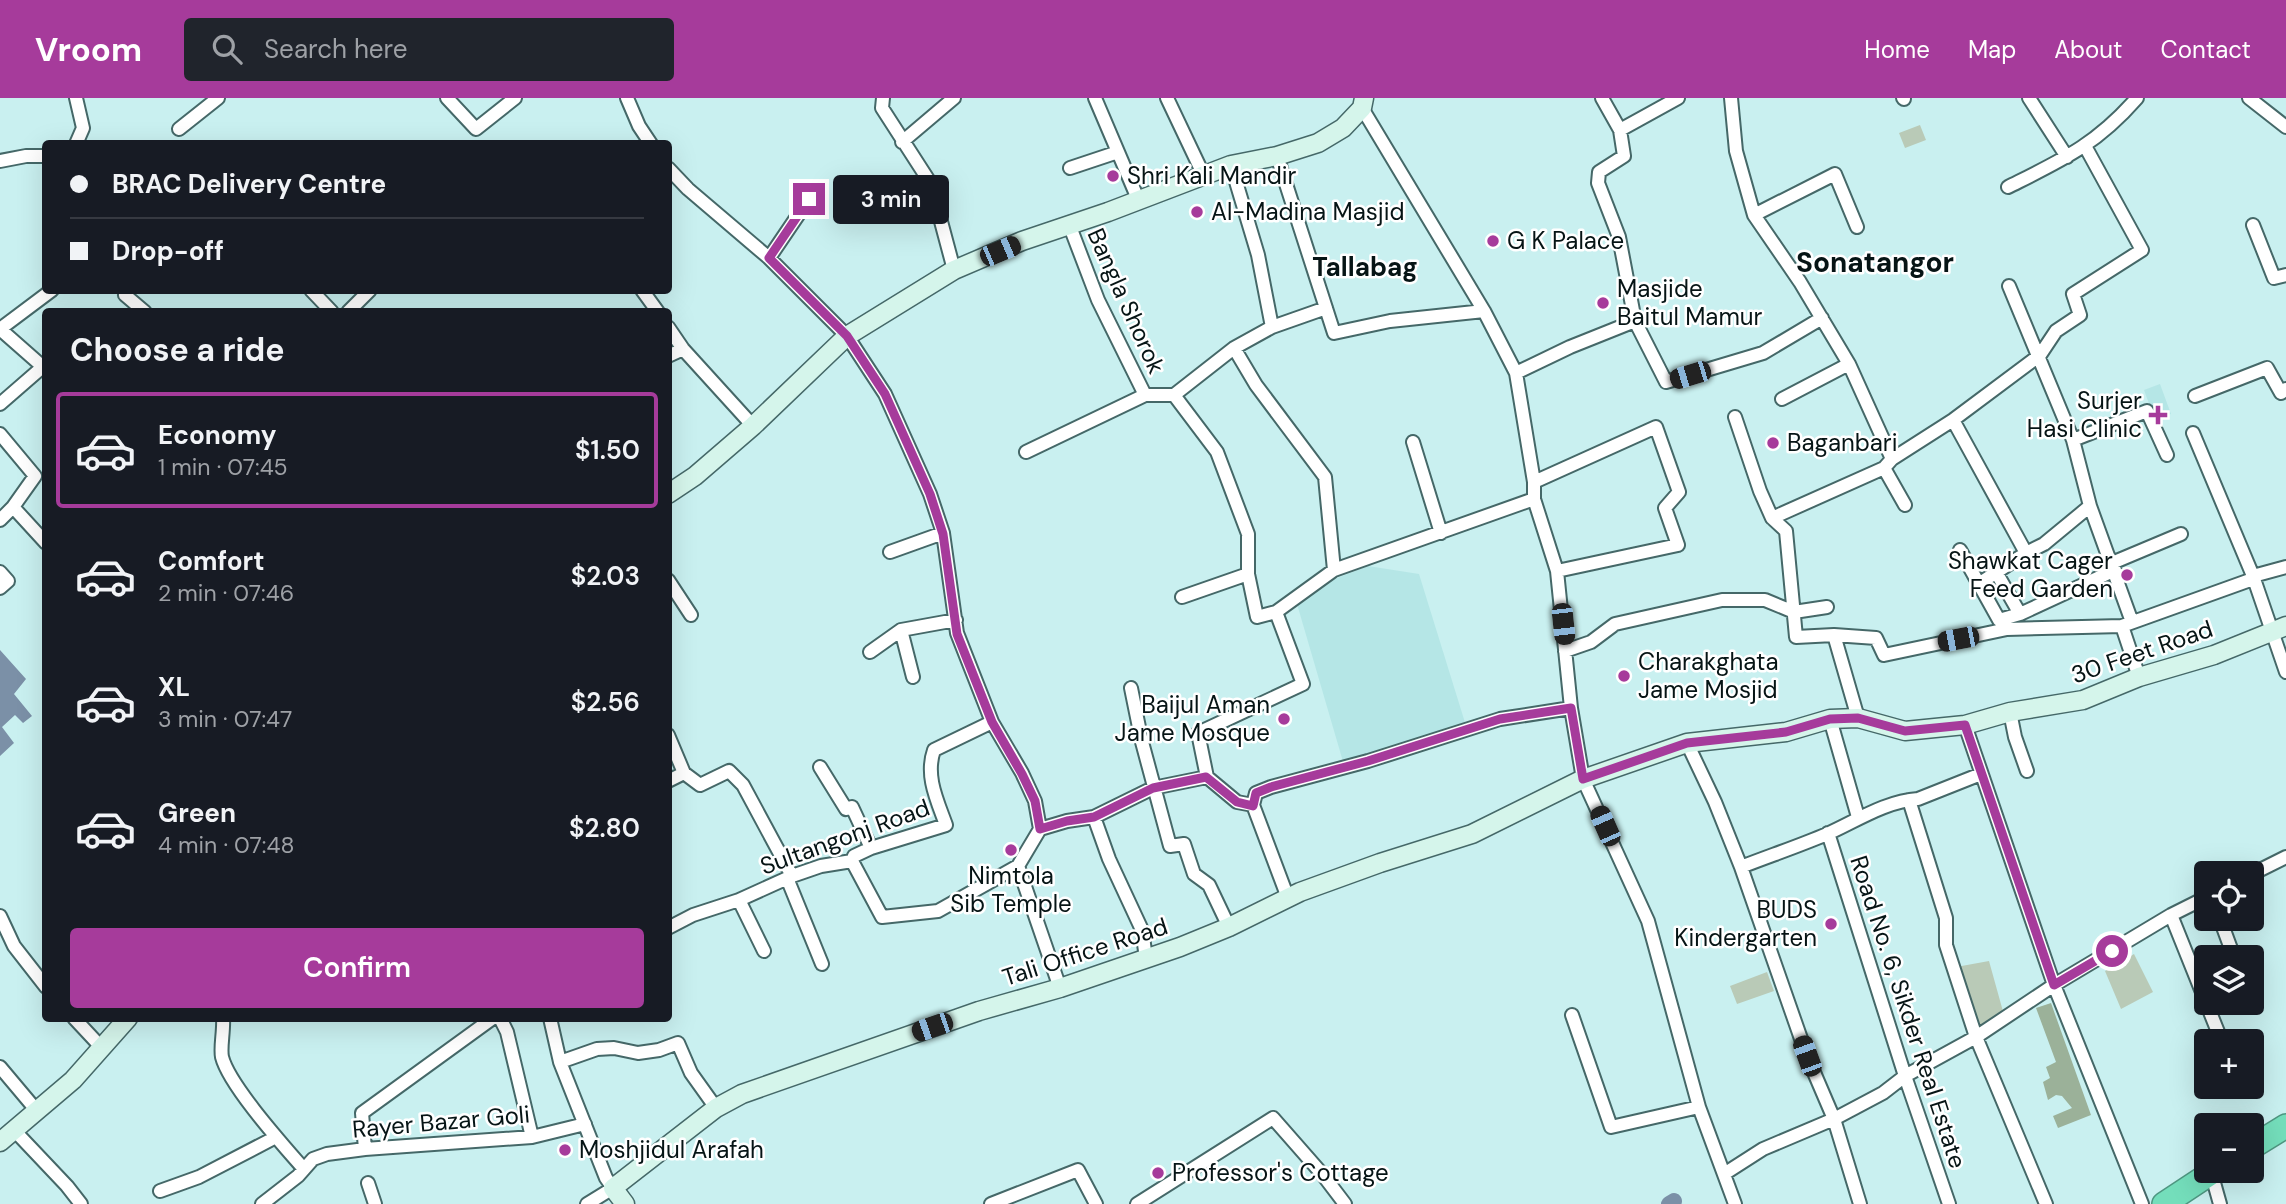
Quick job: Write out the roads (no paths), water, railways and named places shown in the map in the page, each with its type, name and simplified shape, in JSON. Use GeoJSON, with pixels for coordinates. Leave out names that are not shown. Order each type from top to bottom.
{"type":"FeatureCollection","features":[{"type":"Feature","properties":{"kind":"highway"},"geometry":{"type":"LineString","coordinates":[[2264,1140],[2286,1126]]}},
{"type":"Feature","properties":{"kind":"highway"},"geometry":{"type":"LineString","coordinates":[[2164,1204],[2196,1183]]}},
{"type":"Feature","properties":{"kind":"street"},"geometry":{"type":"LineString","coordinates":[[76,98],[83,128],[78,140]]}},
{"type":"Feature","properties":{"kind":"street"},"geometry":{"type":"LineString","coordinates":[[179,129],[218,98]]}},
{"type":"Feature","properties":{"kind":"street"},"geometry":{"type":"LineString","coordinates":[[447,98],[476,129],[515,98]]}},
{"type":"Feature","properties":{"kind":"street"},"geometry":{"type":"LineString","coordinates":[[627,98],[648,140]]}},
{"type":"Feature","properties":{"kind":"street"},"geometry":{"type":"LineString","coordinates":[[883,98],[881,108],[931,184],[954,270]]}},
{"type":"Feature","properties":{"kind":"street"},"geometry":{"type":"LineString","coordinates":[[902,142],[954,98]]}},
{"type":"Feature","properties":{"kind":"street"},"geometry":{"type":"LineString","coordinates":[[1096,98],[1138,199]]}},
{"type":"Feature","properties":{"kind":"street"},"geometry":{"type":"LineString","coordinates":[[1167,98],[1204,176]]}},
{"type":"Feature","properties":{"kind":"street"},"geometry":{"type":"LineString","coordinates":[[1602,98],[1620,130],[1624,156],[1599,172],[1598,183],[1619,237],[1635,321],[1666,383],[1763,353],[1822,318]]}},
{"type":"Feature","properties":{"kind":"street"},"geometry":{"type":"LineString","coordinates":[[1620,130],[1678,98]]}},
{"type":"Feature","properties":{"kind":"street"},"geometry":{"type":"LineString","coordinates":[[1731,98],[1736,151],[1754,215],[1800,282],[1849,364],[1905,505]]}},
{"type":"Feature","properties":{"kind":"street"},"geometry":{"type":"LineString","coordinates":[[2029,98],[2067,157]]}},
{"type":"Feature","properties":{"kind":"street"},"geometry":{"type":"LineString","coordinates":[[2008,187],[2085,146],[2114,124],[2137,98]]}},
{"type":"Feature","properties":{"kind":"street"},"geometry":{"type":"LineString","coordinates":[[2249,98],[2286,127]]}},
{"type":"Feature","properties":{"kind":"street"},"geometry":{"type":"LineString","coordinates":[[672,491],[753,426],[847,336],[954,270],[1069,224],[1231,165],[1277,156],[1318,143],[1343,128],[1363,103],[1516,373],[1534,482],[1534,499],[1557,571],[1571,708],[1583,779],[1647,921],[1699,1107],[1735,1204]]}},
{"type":"Feature","properties":{"kind":"street"},"geometry":{"type":"LineString","coordinates":[[1772,518],[1888,464],[1952,420],[2040,355],[2056,331],[2080,315],[2073,294],[2143,250],[2085,146]]}},
{"type":"Feature","properties":{"kind":"street"},"geometry":{"type":"LineString","coordinates":[[1070,168],[1118,152]]}},
{"type":"Feature","properties":{"kind":"street"},"geometry":{"type":"LineString","coordinates":[[0,161],[42,156]]}},
{"type":"Feature","properties":{"kind":"street"},"geometry":{"type":"LineString","coordinates":[[1277,156],[1334,333],[1390,321],[1483,311]]}},
{"type":"Feature","properties":{"kind":"street"},"geometry":{"type":"LineString","coordinates":[[1231,165],[1258,256],[1272,327]]}},
{"type":"Feature","properties":{"kind":"street"},"geometry":{"type":"LineString","coordinates":[[672,172],[769,258],[847,336],[885,394],[930,494],[943,534],[957,634],[992,722],[1035,801],[1040,829],[1018,866],[938,911],[882,917],[852,861]]}},
{"type":"Feature","properties":{"kind":"street"},"geometry":{"type":"LineString","coordinates":[[1754,215],[1835,174],[1857,227]]}},
{"type":"Feature","properties":{"kind":"street"},"geometry":{"type":"LineString","coordinates":[[769,258],[809,199]]}},
{"type":"Feature","properties":{"kind":"street","name":"Bangla Shorok"},"geometry":{"type":"LineString","coordinates":[[1069,224],[1098,300],[1145,395]]}},
{"type":"Feature","properties":{"kind":"street"},"geometry":{"type":"LineString","coordinates":[[2253,225],[2274,278],[2286,275]]}},
{"type":"Feature","properties":{"kind":"street"},"geometry":{"type":"LineString","coordinates":[[2009,286],[2040,355],[2073,440],[2090,506],[2113,567],[2139,677]]}},
{"type":"Feature","properties":{"kind":"street"},"geometry":{"type":"LineString","coordinates":[[42,363],[0,329],[47,294]]}},
{"type":"Feature","properties":{"kind":"street"},"geometry":{"type":"LineString","coordinates":[[126,294],[141,308]]}},
{"type":"Feature","properties":{"kind":"street"},"geometry":{"type":"LineString","coordinates":[[315,294],[327,308]]}},
{"type":"Feature","properties":{"kind":"street"},"geometry":{"type":"LineString","coordinates":[[352,308],[366,294]]}},
{"type":"Feature","properties":{"kind":"street","name":"Bangla Shorok"},"geometry":{"type":"LineString","coordinates":[[1026,452],[1145,395],[1174,395],[1234,348],[1272,327],[1326,308]]}},
{"type":"Feature","properties":{"kind":"street"},"geometry":{"type":"LineString","coordinates":[[1516,373],[1570,346],[1635,321]]}},
{"type":"Feature","properties":{"kind":"street"},"geometry":{"type":"LineString","coordinates":[[672,333],[683,349],[753,426]]}},
{"type":"Feature","properties":{"kind":"street"},"geometry":{"type":"LineString","coordinates":[[1234,348],[1256,385],[1325,477],[1334,570]]}},
{"type":"Feature","properties":{"kind":"street"},"geometry":{"type":"LineString","coordinates":[[672,354],[683,349]]}},
{"type":"Feature","properties":{"kind":"street"},"geometry":{"type":"LineString","coordinates":[[1782,399],[1849,364]]}},
{"type":"Feature","properties":{"kind":"street"},"geometry":{"type":"LineString","coordinates":[[0,404],[42,367]]}},
{"type":"Feature","properties":{"kind":"street"},"geometry":{"type":"LineString","coordinates":[[2195,396],[2267,368],[2284,395]]}},
{"type":"Feature","properties":{"kind":"street","name":"Bangla Shorok"},"geometry":{"type":"LineString","coordinates":[[1174,395],[1217,452],[1248,534],[1248,574],[1257,617],[1276,612]]}},
{"type":"Feature","properties":{"kind":"street"},"geometry":{"type":"LineString","coordinates":[[2073,440],[2147,411],[2167,455]]}},
{"type":"Feature","properties":{"kind":"street"},"geometry":{"type":"LineString","coordinates":[[1735,417],[1772,518],[1786,531],[1796,637],[1834,635],[1876,638],[1884,655],[2003,624],[2127,624],[2286,567]]}},
{"type":"Feature","properties":{"kind":"street"},"geometry":{"type":"LineString","coordinates":[[1952,420],[2020,556]]}},
{"type":"Feature","properties":{"kind":"street"},"geometry":{"type":"LineString","coordinates":[[1534,482],[1657,427],[1679,492],[1665,508],[1678,545],[1557,571]]}},
{"type":"Feature","properties":{"kind":"street"},"geometry":{"type":"LineString","coordinates":[[2193,433],[2253,578],[2279,628],[2286,672]]}},
{"type":"Feature","properties":{"kind":"street"},"geometry":{"type":"LineString","coordinates":[[0,434],[35,475],[13,507],[0,520]]}},
{"type":"Feature","properties":{"kind":"street"},"geometry":{"type":"LineString","coordinates":[[1413,442],[1441,533]]}},
{"type":"Feature","properties":{"kind":"street"},"geometry":{"type":"LineString","coordinates":[[1253,806],[1237,802],[1206,777],[1198,733],[1303,684],[1276,612],[1334,570],[1534,499]]}},
{"type":"Feature","properties":{"kind":"street"},"geometry":{"type":"LineString","coordinates":[[1980,583],[2020,556],[2044,544],[2090,506]]}},
{"type":"Feature","properties":{"kind":"street"},"geometry":{"type":"LineString","coordinates":[[13,507],[42,538]]}},
{"type":"Feature","properties":{"kind":"street"},"geometry":{"type":"LineString","coordinates":[[890,552],[943,534]]}},
{"type":"Feature","properties":{"kind":"street"},"geometry":{"type":"LineString","coordinates":[[2003,624],[2181,534]]}},
{"type":"Feature","properties":{"kind":"street"},"geometry":{"type":"LineString","coordinates":[[1960,550],[2003,624]]}},
{"type":"Feature","properties":{"kind":"street"},"geometry":{"type":"LineString","coordinates":[[0,572],[8,581],[0,588]]}},
{"type":"Feature","properties":{"kind":"street"},"geometry":{"type":"LineString","coordinates":[[1996,572],[2020,614]]}},
{"type":"Feature","properties":{"kind":"street"},"geometry":{"type":"LineString","coordinates":[[1182,597],[1248,574]]}},
{"type":"Feature","properties":{"kind":"street"},"geometry":{"type":"LineString","coordinates":[[672,586],[691,615]]}},
{"type":"Feature","properties":{"kind":"street"},"geometry":{"type":"LineString","coordinates":[[1565,651],[1591,642],[1615,624],[1721,600],[1765,600],[1794,612],[1827,607]]}},
{"type":"Feature","properties":{"kind":"street"},"geometry":{"type":"LineString","coordinates":[[870,652],[901,630],[956,620]]}},
{"type":"Feature","properties":{"kind":"street","name":"30 Feet Road"},"geometry":{"type":"LineString","coordinates":[[1830,719],[1858,718],[1905,731],[1965,725],[2010,712],[2083,700],[2139,677],[2214,655],[2279,628]]}},
{"type":"Feature","properties":{"kind":"street"},"geometry":{"type":"LineString","coordinates":[[901,630],[912,677]]}},
{"type":"Feature","properties":{"kind":"street"},"geometry":{"type":"LineString","coordinates":[[1834,635],[1858,718]]}},
{"type":"Feature","properties":{"kind":"street"},"geometry":{"type":"LineString","coordinates":[[1131,688],[1153,788],[1170,846],[1184,844],[1194,874],[1209,885],[1230,927]]}},
{"type":"Feature","properties":{"kind":"street"},"geometry":{"type":"LineString","coordinates":[[1288,898],[1253,806],[1256,793],[1500,719],[1571,708]]}},
{"type":"Feature","properties":{"kind":"street"},"geometry":{"type":"LineString","coordinates":[[2010,712],[2015,737],[2027,771]]}},
{"type":"Feature","properties":{"kind":"street"},"geometry":{"type":"LineString","coordinates":[[1830,719],[1858,817]]}},
{"type":"Feature","properties":{"kind":"street","name":"Tali Office Road"},"geometry":{"type":"LineString","coordinates":[[613,1188],[716,1108],[742,1094],[979,1011],[1060,988],[1230,927],[1300,891],[1472,834],[1583,779],[1687,743],[1786,732],[1830,719]]}},
{"type":"Feature","properties":{"kind":"street","name":"Sultangonj Road"},"geometry":{"type":"LineString","coordinates":[[672,926],[790,877],[821,866],[852,861],[854,856],[871,848],[946,825],[934,791],[929,765],[933,750],[992,722]]}},
{"type":"Feature","properties":{"kind":"street"},"geometry":{"type":"LineString","coordinates":[[1965,725],[2054,985],[2142,1204]]}},
{"type":"Feature","properties":{"kind":"street"},"geometry":{"type":"LineString","coordinates":[[1687,743],[1716,802],[1741,867],[1807,1056],[1834,1119],[1860,1204]]}},
{"type":"Feature","properties":{"kind":"street"},"geometry":{"type":"LineString","coordinates":[[672,744],[684,773],[700,785],[729,771],[743,785],[790,877],[822,964]]}},
{"type":"Feature","properties":{"kind":"street"},"geometry":{"type":"LineString","coordinates":[[820,767],[846,809],[852,807],[871,848]]}},
{"type":"Feature","properties":{"kind":"street"},"geometry":{"type":"LineString","coordinates":[[672,779],[684,773]]}},
{"type":"Feature","properties":{"kind":"street"},"geometry":{"type":"LineString","coordinates":[[1741,867],[1828,834],[1858,817],[1918,799],[1982,774]]}},
{"type":"Feature","properties":{"kind":"street"},"geometry":{"type":"LineString","coordinates":[[1040,829],[1094,817],[1153,788],[1206,777]]}},
{"type":"Feature","properties":{"kind":"street"},"geometry":{"type":"LineString","coordinates":[[1909,800],[1946,918],[1946,945],[1976,1037],[2046,1204]]}},
{"type":"Feature","properties":{"kind":"street"},"geometry":{"type":"LineString","coordinates":[[1094,817],[1142,930],[1146,958]]}},
{"type":"Feature","properties":{"kind":"street","name":"Road No. 6, Sikder Real Estate"},"geometry":{"type":"LineString","coordinates":[[1828,834],[1948,1204]]}},
{"type":"Feature","properties":{"kind":"street"},"geometry":{"type":"LineString","coordinates":[[2264,868],[2286,857]]}},
{"type":"Feature","properties":{"kind":"street"},"geometry":{"type":"LineString","coordinates":[[1018,866],[1060,988]]}},
{"type":"Feature","properties":{"kind":"street"},"geometry":{"type":"LineString","coordinates":[[738,900],[764,951]]}},
{"type":"Feature","properties":{"kind":"street"},"geometry":{"type":"LineString","coordinates":[[1724,1174],[1763,1149],[1834,1119],[1882,1093],[1905,1076],[1976,1037],[2054,985],[2194,904]]}},
{"type":"Feature","properties":{"kind":"street"},"geometry":{"type":"LineString","coordinates":[[2171,915],[2217,1029]]}},
{"type":"Feature","properties":{"kind":"street"},"geometry":{"type":"LineString","coordinates":[[0,916],[15,946],[42,982]]}},
{"type":"Feature","properties":{"kind":"street"},"geometry":{"type":"LineString","coordinates":[[1572,1015],[1611,1127],[1699,1107]]}},
{"type":"Feature","properties":{"kind":"street"},"geometry":{"type":"LineString","coordinates":[[78,1022],[102,1048]]}},
{"type":"Feature","properties":{"kind":"street"},"geometry":{"type":"LineString","coordinates":[[0,1142],[73,1080],[125,1022]]}},
{"type":"Feature","properties":{"kind":"street"},"geometry":{"type":"LineString","coordinates":[[223,1022],[222,1058],[234,1081],[303,1168]]}},
{"type":"Feature","properties":{"kind":"street"},"geometry":{"type":"LineString","coordinates":[[365,1149],[362,1112],[488,1022]]}},
{"type":"Feature","properties":{"kind":"street"},"geometry":{"type":"LineString","coordinates":[[502,1022],[507,1032],[532,1137]]}},
{"type":"Feature","properties":{"kind":"street"},"geometry":{"type":"LineString","coordinates":[[551,1022],[560,1062],[606,1178],[625,1204]]}},
{"type":"Feature","properties":{"kind":"street"},"geometry":{"type":"LineString","coordinates":[[560,1062],[597,1049],[614,1048],[638,1053],[659,1050],[678,1043],[691,1073],[716,1108]]}},
{"type":"Feature","properties":{"kind":"street"},"geometry":{"type":"LineString","coordinates":[[0,1067],[37,1111]]}},
{"type":"Feature","properties":{"kind":"street"},"geometry":{"type":"LineString","coordinates":[[1137,1204],[1273,1118],[1345,1204]]}},
{"type":"Feature","properties":{"kind":"street","name":"Rayer Bazar Goli"},"geometry":{"type":"LineString","coordinates":[[262,1204],[298,1176],[313,1159],[327,1154],[532,1137],[585,1124]]}},
{"type":"Feature","properties":{"kind":"street"},"geometry":{"type":"LineString","coordinates":[[14,1130],[67,1186],[80,1204]]}},
{"type":"Feature","properties":{"kind":"street"},"geometry":{"type":"LineString","coordinates":[[160,1191],[199,1177],[276,1137]]}},
{"type":"Feature","properties":{"kind":"street"},"geometry":{"type":"LineString","coordinates":[[991,1204],[1078,1170],[1096,1204]]}},
{"type":"Feature","properties":{"kind":"street"},"geometry":{"type":"LineString","coordinates":[[368,1183],[375,1204]]}},
{"type":"Feature","properties":{"kind":"street"},"geometry":{"type":"LineString","coordinates":[[2215,1183],[2220,1204]]}},
{"type":"Feature","properties":{"kind":"street"},"geometry":{"type":"LineString","coordinates":[[587,1204],[613,1188]]}},
{"type":"Feature","properties":{"kind":"waterway"},"geometry":{"type":"LineString","coordinates":[[1669,1204],[1674,1201]]}},
{"type":"Feature","properties":{"kind":"place","name":"Shri Kali Mandir"},"geometry":{"type":"Point","coordinates":[1113,176]}},
{"type":"Feature","properties":{"kind":"place","name":"Al-Madina Masjid"},"geometry":{"type":"Point","coordinates":[1197,212]}},
{"type":"Feature","properties":{"kind":"place","name":"G K Palace"},"geometry":{"type":"Point","coordinates":[1493,241]}},
{"type":"Feature","properties":{"kind":"place","name":"Masjide Baitul Mamur"},"geometry":{"type":"Point","coordinates":[1603,303]}},
{"type":"Feature","properties":{"kind":"place","name":"Surjer Hasi Clinic"},"geometry":{"type":"Point","coordinates":[2158,415]}},
{"type":"Feature","properties":{"kind":"place","name":"Baganbari"},"geometry":{"type":"Point","coordinates":[1773,443]}},
{"type":"Feature","properties":{"kind":"place","name":"Shawkat Cager Feed Garden"},"geometry":{"type":"Point","coordinates":[2127,575]}},
{"type":"Feature","properties":{"kind":"place","name":"Charakghata Jame Mosjid"},"geometry":{"type":"Point","coordinates":[1624,676]}},
{"type":"Feature","properties":{"kind":"place","name":"Baijul Aman Jame Mosque"},"geometry":{"type":"Point","coordinates":[1284,719]}},
{"type":"Feature","properties":{"kind":"place","name":"Nimtola Sib Temple"},"geometry":{"type":"Point","coordinates":[1011,850]}},
{"type":"Feature","properties":{"kind":"place","name":"BUDS Kindergarten"},"geometry":{"type":"Point","coordinates":[1831,924]}},
{"type":"Feature","properties":{"kind":"place","name":"Moshjidul Arafah"},"geometry":{"type":"Point","coordinates":[565,1150]}},
{"type":"Feature","properties":{"kind":"place","name":"Professor's Cottage"},"geometry":{"type":"Point","coordinates":[1158,1173]}},
{"type":"Feature","properties":{"kind":"district","name":"Sonatangor"},"geometry":{"type":"Point","coordinates":[1875,262]}},
{"type":"Feature","properties":{"kind":"district","name":"Tallabag"},"geometry":{"type":"Point","coordinates":[1365,267]}}]}
